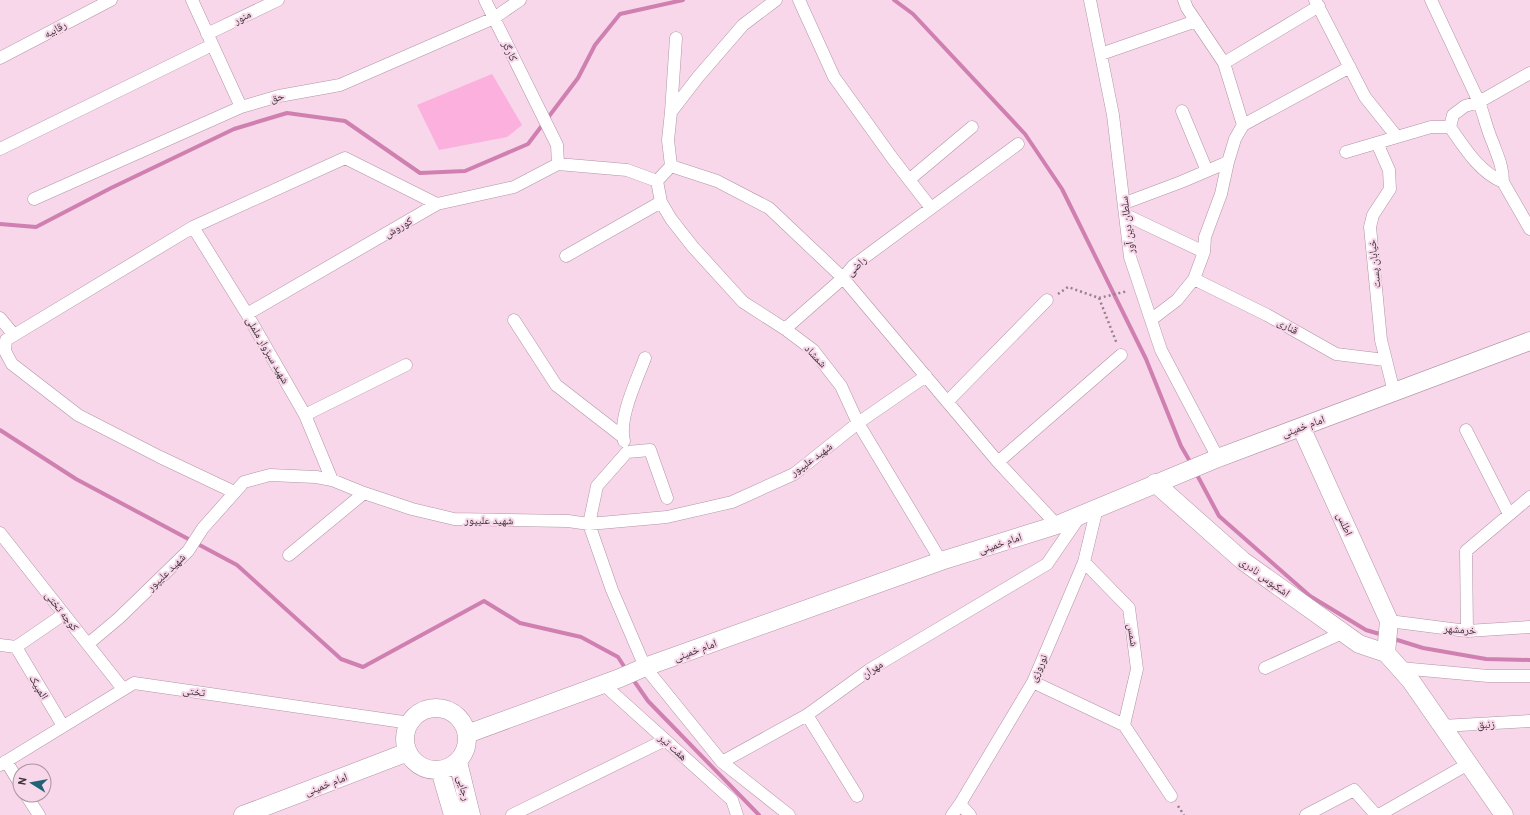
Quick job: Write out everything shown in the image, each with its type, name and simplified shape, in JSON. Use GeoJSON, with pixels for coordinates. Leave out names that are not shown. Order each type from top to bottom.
{"type":"FeatureCollection","features":[{"type":"Feature","properties":{"kind":"main road","name":"امام خمینی"},"geometry":{"type":"LineString","coordinates":[[467,734],[602,683],[620,678],[942,561],[1057,525],[1174,475],[1530,341]]}},
{"type":"Feature","properties":{"kind":"main road","name":"اطلس"},"geometry":{"type":"LineString","coordinates":[[1301,427],[1389,621]]}},
{"type":"Feature","properties":{"kind":"main road","name":"اشکبوس نادری"},"geometry":{"type":"LineString","coordinates":[[1155,483],[1243,561],[1342,633],[1360,644],[1386,653]]}},
{"type":"Feature","properties":{"kind":"main road"},"geometry":{"type":"LineString","coordinates":[[1389,621],[1386,653],[1411,681],[1504,815]]}},
{"type":"Feature","properties":{"kind":"main road"},"geometry":{"type":"LineString","coordinates":[[437,708],[447,710],[456,716],[463,724],[467,734],[467,745],[464,754],[458,762],[440,770],[430,770],[421,766],[408,752],[406,733],[410,723],[417,715],[426,710],[437,708]]}},
{"type":"Feature","properties":{"kind":"main road","name":"امام خمینی"},"geometry":{"type":"LineString","coordinates":[[245,815],[408,752]]}},
{"type":"Feature","properties":{"kind":"main road","name":"رجایی"},"geometry":{"type":"LineString","coordinates":[[458,762],[471,815]]}},
{"type":"Feature","properties":{"kind":"main road","name":"رجایی"},"geometry":{"type":"LineString","coordinates":[[440,770],[453,815]]}},
{"type":"Feature","properties":{"kind":"street","name":"رقابیه"},"geometry":{"type":"LineString","coordinates":[[0,58],[111,0]]}},
{"type":"Feature","properties":{"kind":"street"},"geometry":{"type":"LineString","coordinates":[[192,0],[241,107]]}},
{"type":"Feature","properties":{"kind":"street","name":"منور"},"geometry":{"type":"LineString","coordinates":[[0,149],[210,40],[278,0]]}},
{"type":"Feature","properties":{"kind":"street","name":"کارگر"},"geometry":{"type":"LineString","coordinates":[[485,0],[557,145],[558,164]]}},
{"type":"Feature","properties":{"kind":"street","name":"حق"},"geometry":{"type":"LineString","coordinates":[[34,199],[241,107],[278,96],[340,85],[494,18],[520,0]]}},
{"type":"Feature","properties":{"kind":"street"},"geometry":{"type":"LineString","coordinates":[[671,112],[698,77],[743,25],[776,0]]}},
{"type":"Feature","properties":{"kind":"street"},"geometry":{"type":"LineString","coordinates":[[799,0],[834,77],[932,208]]}},
{"type":"Feature","properties":{"kind":"street","name":"سلطان دین آور"},"geometry":{"type":"LineString","coordinates":[[1090,0],[1113,115],[1130,256],[1161,350],[1210,461]]}},
{"type":"Feature","properties":{"kind":"street"},"geometry":{"type":"LineString","coordinates":[[1184,0],[1187,8],[1224,63],[1243,125]]}},
{"type":"Feature","properties":{"kind":"street"},"geometry":{"type":"LineString","coordinates":[[1435,1],[1480,102],[1493,144],[1503,169],[1503,182],[1530,229]]}},
{"type":"Feature","properties":{"kind":"street"},"geometry":{"type":"LineString","coordinates":[[1224,63],[1317,3],[1365,97],[1397,137]]}},
{"type":"Feature","properties":{"kind":"street"},"geometry":{"type":"LineString","coordinates":[[1101,54],[1196,21]]}},
{"type":"Feature","properties":{"kind":"street"},"geometry":{"type":"LineString","coordinates":[[671,166],[668,140],[676,38]]}},
{"type":"Feature","properties":{"kind":"street"},"geometry":{"type":"LineString","coordinates":[[1152,319],[1177,300],[1194,279],[1204,252],[1205,237],[1221,194],[1235,139],[1243,125],[1350,67]]}},
{"type":"Feature","properties":{"kind":"street"},"geometry":{"type":"LineString","coordinates":[[1450,127],[1453,115],[1465,106],[1480,102],[1530,73]]}},
{"type":"Feature","properties":{"kind":"street"},"geometry":{"type":"LineString","coordinates":[[1182,111],[1207,171]]}},
{"type":"Feature","properties":{"kind":"street"},"geometry":{"type":"LineString","coordinates":[[910,179],[972,127]]}},
{"type":"Feature","properties":{"kind":"street"},"geometry":{"type":"LineString","coordinates":[[1346,152],[1432,127],[1450,127]]}},
{"type":"Feature","properties":{"kind":"street"},"geometry":{"type":"LineString","coordinates":[[1450,127],[1475,161],[1491,177],[1503,182]]}},
{"type":"Feature","properties":{"kind":"street","name":"خیابان پست"},"geometry":{"type":"LineString","coordinates":[[1377,143],[1389,170],[1390,189],[1373,215],[1370,227],[1381,340],[1394,392]]}},
{"type":"Feature","properties":{"kind":"street","name":"راضی"},"geometry":{"type":"LineString","coordinates":[[1018,144],[853,266],[843,278],[948,400],[998,462],[1057,525]]}},
{"type":"Feature","properties":{"kind":"street"},"geometry":{"type":"LineString","coordinates":[[234,492],[160,457],[78,415],[12,364],[5,351],[6,340],[193,226],[345,158],[437,204]]}},
{"type":"Feature","properties":{"kind":"street"},"geometry":{"type":"LineString","coordinates":[[1125,209],[1228,162]]}},
{"type":"Feature","properties":{"kind":"street"},"geometry":{"type":"LineString","coordinates":[[558,164],[627,170],[656,181],[671,166]]}},
{"type":"Feature","properties":{"kind":"street","name":"کوروش"},"geometry":{"type":"LineString","coordinates":[[247,314],[437,204],[514,187],[558,164]]}},
{"type":"Feature","properties":{"kind":"street"},"geometry":{"type":"LineString","coordinates":[[671,166],[717,181],[769,208],[843,278],[785,329]]}},
{"type":"Feature","properties":{"kind":"street","name":"شمشاد"},"geometry":{"type":"LineString","coordinates":[[656,181],[661,202],[671,219],[693,247],[743,302],[785,329],[813,350],[841,386],[858,423],[942,561]]}},
{"type":"Feature","properties":{"kind":"street"},"geometry":{"type":"LineString","coordinates":[[566,256],[661,202]]}},
{"type":"Feature","properties":{"kind":"street"},"geometry":{"type":"LineString","coordinates":[[1125,209],[1204,252]]}},
{"type":"Feature","properties":{"kind":"street","name":"شهید سبزوار ململی"},"geometry":{"type":"LineString","coordinates":[[193,226],[247,314],[305,415],[332,480]]}},
{"type":"Feature","properties":{"kind":"street","name":"قناری"},"geometry":{"type":"LineString","coordinates":[[1194,279],[1267,315],[1336,354],[1385,360]]}},
{"type":"Feature","properties":{"kind":"street"},"geometry":{"type":"LineString","coordinates":[[948,400],[1047,300]]}},
{"type":"Feature","properties":{"kind":"street"},"geometry":{"type":"LineString","coordinates":[[0,318],[14,335]]}},
{"type":"Feature","properties":{"kind":"street"},"geometry":{"type":"LineString","coordinates":[[514,320],[556,385],[623,436]]}},
{"type":"Feature","properties":{"kind":"street"},"geometry":{"type":"LineString","coordinates":[[998,462],[1122,355]]}},
{"type":"Feature","properties":{"kind":"street"},"geometry":{"type":"LineString","coordinates":[[627,452],[623,436],[625,415],[645,358]]}},
{"type":"Feature","properties":{"kind":"street"},"geometry":{"type":"LineString","coordinates":[[305,415],[406,365]]}},
{"type":"Feature","properties":{"kind":"street","name":"شهید علیپور"},"geometry":{"type":"LineString","coordinates":[[88,644],[119,618],[188,551],[203,528],[244,482],[270,475],[316,477],[332,480],[364,494],[412,509],[454,519],[568,521],[589,524],[667,517],[732,502],[794,474],[858,423],[926,376]]}},
{"type":"Feature","properties":{"kind":"street"},"geometry":{"type":"LineString","coordinates":[[1466,430],[1509,514]]}},
{"type":"Feature","properties":{"kind":"street"},"geometry":{"type":"LineString","coordinates":[[668,498],[650,450],[627,452],[597,486],[589,524],[642,669],[722,762],[789,815]]}},
{"type":"Feature","properties":{"kind":"street"},"geometry":{"type":"LineString","coordinates":[[289,556],[364,494]]}},
{"type":"Feature","properties":{"kind":"street"},"geometry":{"type":"LineString","coordinates":[[1467,631],[1466,551],[1530,497]]}},
{"type":"Feature","properties":{"kind":"street","name":"نوروزی"},"geometry":{"type":"LineString","coordinates":[[952,815],[1032,682],[1084,562],[1089,512]]}},
{"type":"Feature","properties":{"kind":"street","name":"مهران"},"geometry":{"type":"LineString","coordinates":[[722,762],[807,715],[869,670],[1047,564],[1089,512]]}},
{"type":"Feature","properties":{"kind":"street","name":"کوچه تختی"},"geometry":{"type":"LineString","coordinates":[[0,532],[124,689]]}},
{"type":"Feature","properties":{"kind":"street","name":"شمس"},"geometry":{"type":"LineString","coordinates":[[1084,562],[1129,608],[1137,669],[1124,725]]}},
{"type":"Feature","properties":{"kind":"street"},"geometry":{"type":"LineString","coordinates":[[0,645],[16,647],[64,614]]}},
{"type":"Feature","properties":{"kind":"street","name":"خرمشهر"},"geometry":{"type":"LineString","coordinates":[[1389,621],[1467,631],[1530,627]]}},
{"type":"Feature","properties":{"kind":"street"},"geometry":{"type":"LineString","coordinates":[[1265,668],[1342,633]]}},
{"type":"Feature","properties":{"kind":"street","name":"المپیک"},"geometry":{"type":"LineString","coordinates":[[16,647],[63,726]]}},
{"type":"Feature","properties":{"kind":"street"},"geometry":{"type":"LineString","coordinates":[[1400,668],[1488,676],[1530,676]]}},
{"type":"Feature","properties":{"kind":"street"},"geometry":{"type":"LineString","coordinates":[[1032,682],[1124,725],[1171,796]]}},
{"type":"Feature","properties":{"kind":"street","name":"تختی"},"geometry":{"type":"LineString","coordinates":[[3,763],[134,683],[410,723]]}},
{"type":"Feature","properties":{"kind":"street","name":"هفت تیر"},"geometry":{"type":"LineString","coordinates":[[602,683],[732,800],[737,815]]}},
{"type":"Feature","properties":{"kind":"street"},"geometry":{"type":"LineString","coordinates":[[807,715],[857,796]]}},
{"type":"Feature","properties":{"kind":"street","name":"زنبق"},"geometry":{"type":"LineString","coordinates":[[1442,726],[1530,721]]}},
{"type":"Feature","properties":{"kind":"street"},"geometry":{"type":"LineString","coordinates":[[512,815],[665,740]]}},
{"type":"Feature","properties":{"kind":"street"},"geometry":{"type":"LineString","coordinates":[[3,763],[12,774]]}},
{"type":"Feature","properties":{"kind":"street"},"geometry":{"type":"LineString","coordinates":[[1379,815],[1468,764]]}},
{"type":"Feature","properties":{"kind":"street"},"geometry":{"type":"LineString","coordinates":[[1306,815],[1354,790],[1376,815]]}},
{"type":"Feature","properties":{"kind":"street"},"geometry":{"type":"LineString","coordinates":[[31,803],[39,815]]}},
{"type":"Feature","properties":{"kind":"street"},"geometry":{"type":"LineString","coordinates":[[960,804],[970,815]]}},
{"type":"Feature","properties":{"kind":"path"},"geometry":{"type":"LineString","coordinates":[[1047,300],[1068,287],[1099,298],[1141,288]]}},
{"type":"Feature","properties":{"kind":"path"},"geometry":{"type":"LineString","coordinates":[[1099,298],[1122,355]]}},
{"type":"Feature","properties":{"kind":"shaded area"},"geometry":{"type":"Polygon","coordinates":[[[492,74],[522,125],[507,137],[439,150],[417,105],[492,74]]]}},
{"type":"Feature","properties":{"kind":"waterway"},"geometry":{"type":"LineString","coordinates":[[0,224],[36,227],[111,188],[234,129],[287,113],[345,121],[420,173],[465,171],[528,144],[578,78],[595,45],[620,14],[683,0]]}},
{"type":"Feature","properties":{"kind":"waterway"},"geometry":{"type":"LineString","coordinates":[[894,0],[913,14],[1025,134],[1062,189],[1146,359],[1181,446],[1192,465]]}},
{"type":"Feature","properties":{"kind":"waterway"},"geometry":{"type":"LineString","coordinates":[[0,430],[76,479],[237,565],[341,659],[363,667],[484,601],[520,623],[581,637],[618,657],[627,671]]}},
{"type":"Feature","properties":{"kind":"waterway"},"geometry":{"type":"LineString","coordinates":[[1196,473],[1219,516],[1310,596],[1366,630],[1383,635]]}},
{"type":"Feature","properties":{"kind":"waterway"},"geometry":{"type":"LineString","coordinates":[[1391,638],[1423,648],[1486,659],[1530,660]]}},
{"type":"Feature","properties":{"kind":"waterway"},"geometry":{"type":"LineString","coordinates":[[632,678],[648,701],[759,815]]}}]}
